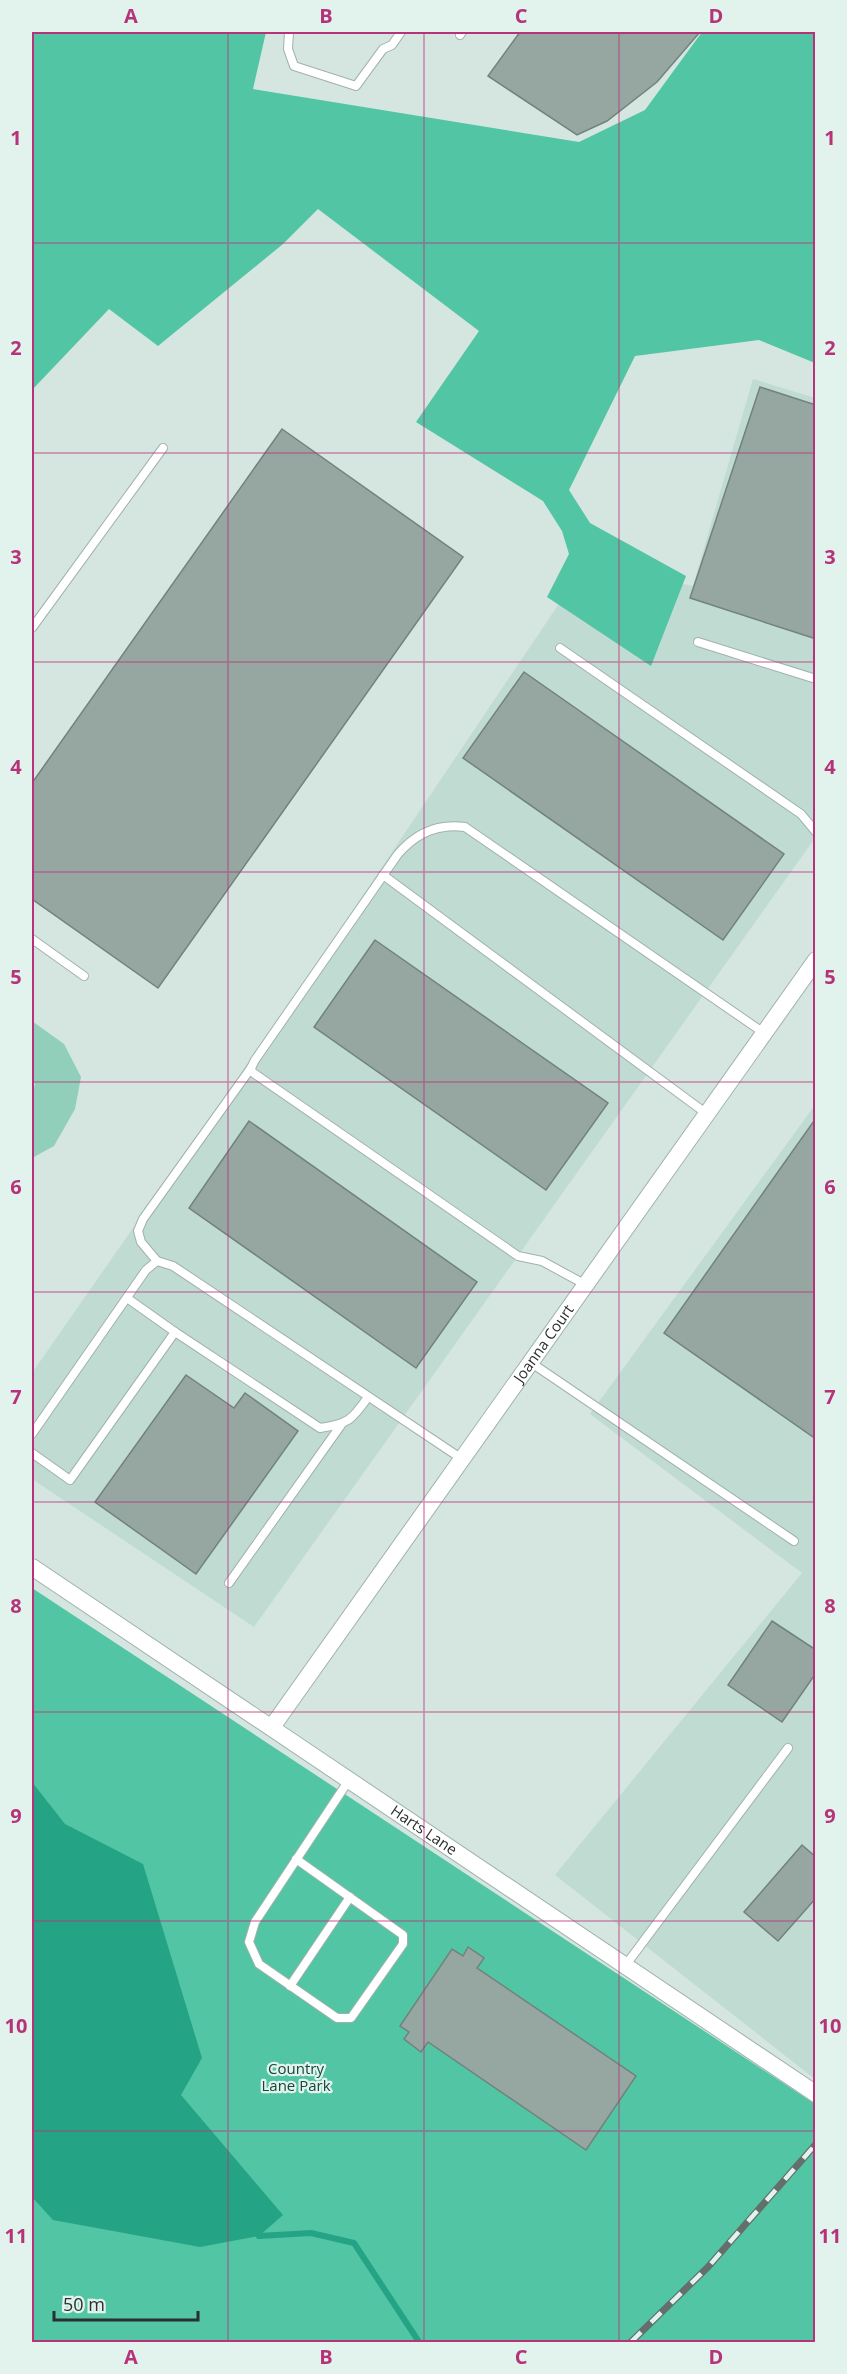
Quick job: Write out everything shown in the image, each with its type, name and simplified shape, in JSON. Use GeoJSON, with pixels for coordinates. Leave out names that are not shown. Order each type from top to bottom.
{"type":"FeatureCollection","features":[{"type":"Feature","properties":{"kind":"street","name":"Joanna Court"},"geometry":{"type":"LineString","coordinates":[[272,1727],[816,960]]}},
{"type":"Feature","properties":{"kind":"street","name":"Harts Lane"},"geometry":{"type":"LineString","coordinates":[[32,1567],[816,2094]]}},
{"type":"Feature","properties":{"kind":"lane"},"geometry":{"type":"LineString","coordinates":[[289,32],[288,49],[294,66],[356,86],[383,50],[392,45],[401,32]]}},
{"type":"Feature","properties":{"kind":"lane"},"geometry":{"type":"LineString","coordinates":[[32,628],[163,448]]}},
{"type":"Feature","properties":{"kind":"lane"},"geometry":{"type":"LineString","coordinates":[[698,642],[816,679]]}},
{"type":"Feature","properties":{"kind":"lane"},"geometry":{"type":"LineString","coordinates":[[560,648],[801,814],[816,832]]}},
{"type":"Feature","properties":{"kind":"lane"},"geometry":{"type":"LineString","coordinates":[[462,1459],[173,1266],[157,1262],[147,1252],[138,1231],[143,1219],[251,1068],[383,875],[403,848],[425,831],[442,825],[465,827],[764,1033]]}},
{"type":"Feature","properties":{"kind":"lane"},"geometry":{"type":"LineString","coordinates":[[383,875],[707,1114]]}},
{"type":"Feature","properties":{"kind":"lane"},"geometry":{"type":"LineString","coordinates":[[32,939],[84,976]]}},
{"type":"Feature","properties":{"kind":"lane"},"geometry":{"type":"LineString","coordinates":[[251,1068],[256,1076],[518,1256],[542,1261],[586,1285]]}},
{"type":"Feature","properties":{"kind":"lane"},"geometry":{"type":"LineString","coordinates":[[32,1434],[146,1270],[157,1262]]}},
{"type":"Feature","properties":{"kind":"lane"},"geometry":{"type":"LineString","coordinates":[[127,1298],[320,1428],[341,1425]]}},
{"type":"Feature","properties":{"kind":"lane"},"geometry":{"type":"LineString","coordinates":[[32,1454],[70,1480],[175,1332]]}},
{"type":"Feature","properties":{"kind":"lane"},"geometry":{"type":"LineString","coordinates":[[530,1362],[794,1541]]}},
{"type":"Feature","properties":{"kind":"lane"},"geometry":{"type":"LineString","coordinates":[[229,1583],[341,1425],[354,1417],[368,1397]]}},
{"type":"Feature","properties":{"kind":"lane"},"geometry":{"type":"LineString","coordinates":[[625,1966],[788,1748]]}},
{"type":"Feature","properties":{"kind":"lane"},"geometry":{"type":"LineString","coordinates":[[296,1859],[403,1935],[403,1944],[351,2018],[337,2018],[259,1964],[249,1942],[255,1922],[296,1859],[349,1779]]}},
{"type":"Feature","properties":{"kind":"lane"},"geometry":{"type":"LineString","coordinates":[[290,1986],[350,1897]]}},
{"type":"Feature","properties":{"kind":"shaded area"},"geometry":{"type":"Polygon","coordinates":[[[753,379],[815,398],[815,838],[254,1627],[32,1479],[32,1373],[312,971],[585,565],[693,586],[753,379]]]}},
{"type":"Feature","properties":{"kind":"shaded area"},"geometry":{"type":"Polygon","coordinates":[[[32,1021],[64,1044],[81,1077],[75,1109],[54,1146],[32,1158],[32,1096],[35,1084],[32,1080],[32,1021]]]}},
{"type":"Feature","properties":{"kind":"shaded area"},"geometry":{"type":"Polygon","coordinates":[[[815,1105],[815,2079],[555,1875],[802,1573],[590,1414],[815,1105]]]}},
{"type":"Feature","properties":{"kind":"shaded area"},"geometry":{"type":"Polygon","coordinates":[[[32,1782],[65,1824],[143,1864],[202,2058],[181,2095],[283,2215],[259,2236],[200,2247],[53,2220],[32,2197],[32,1782]]]}},
{"type":"Feature","properties":{"kind":"green space"},"geometry":{"type":"Polygon","coordinates":[[[32,32],[266,32],[253,89],[579,142],[645,110],[702,32],[815,32],[815,363],[759,340],[635,356],[569,490],[590,523],[686,576],[651,666],[547,597],[569,554],[562,531],[543,501],[416,422],[479,331],[318,209],[283,244],[158,346],[109,309],[32,390],[32,32]]]}},
{"type":"Feature","properties":{"kind":"green space","name":"Country Lane Park"},"geometry":{"type":"Polygon","coordinates":[[[32,1588],[815,2104],[815,2342],[35,2342],[32,2340],[32,1588]]]}},
{"type":"Feature","properties":{"kind":"building"},"geometry":{"type":"Polygon","coordinates":[[[520,32],[700,32],[657,82],[607,121],[577,135],[488,76],[520,32]]]}},
{"type":"Feature","properties":{"kind":"building"},"geometry":{"type":"Polygon","coordinates":[[[760,387],[816,405],[816,639],[690,598],[760,387]]]}},
{"type":"Feature","properties":{"kind":"building"},"geometry":{"type":"Polygon","coordinates":[[[282,429],[463,557],[158,988],[32,899],[32,783],[282,429]]]}},
{"type":"Feature","properties":{"kind":"building"},"geometry":{"type":"Polygon","coordinates":[[[524,672],[784,854],[723,940],[463,758],[524,672]]]}},
{"type":"Feature","properties":{"kind":"building"},"geometry":{"type":"Polygon","coordinates":[[[375,940],[608,1103],[546,1190],[314,1027],[375,940]]]}},
{"type":"Feature","properties":{"kind":"building"},"geometry":{"type":"Polygon","coordinates":[[[816,1118],[816,1439],[664,1333],[816,1118]]]}},
{"type":"Feature","properties":{"kind":"building"},"geometry":{"type":"Polygon","coordinates":[[[249,1121],[477,1282],[416,1368],[189,1208],[249,1121]]]}},
{"type":"Feature","properties":{"kind":"building"},"geometry":{"type":"Polygon","coordinates":[[[186,1375],[234,1408],[245,1393],[298,1431],[196,1574],[95,1502],[186,1375]]]}},
{"type":"Feature","properties":{"kind":"building"},"geometry":{"type":"Polygon","coordinates":[[[772,1621],[816,1650],[816,1673],[782,1722],[728,1685],[772,1621]]]}},
{"type":"Feature","properties":{"kind":"building"},"geometry":{"type":"Polygon","coordinates":[[[802,1845],[816,1857],[816,1898],[778,1941],[744,1912],[802,1845]]]}},
{"type":"Feature","properties":{"kind":"building"},"geometry":{"type":"Polygon","coordinates":[[[468,1947],[484,1958],[477,1968],[636,2076],[586,2150],[428,2042],[421,2052],[404,2039],[409,2032],[400,2026],[452,1949],[463,1956],[468,1947]]]}},
{"type":"Feature","properties":{"kind":"waterway"},"geometry":{"type":"LineString","coordinates":[[259,2236],[311,2233],[354,2243],[419,2342]]}},
{"type":"Feature","properties":{"kind":"railway"},"geometry":{"type":"LineString","coordinates":[[631,2342],[708,2267],[816,2144]]}}]}
